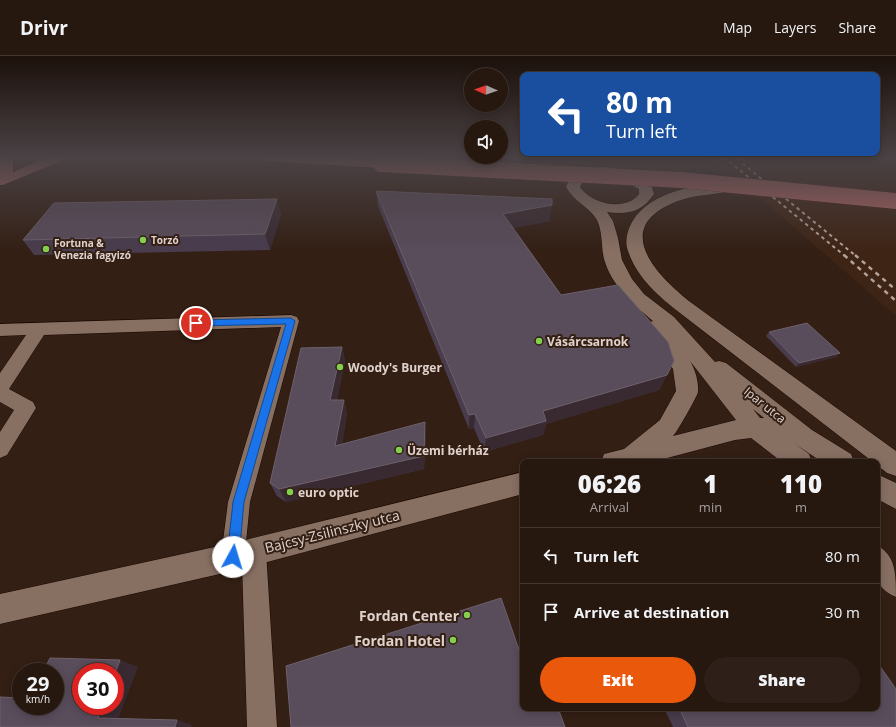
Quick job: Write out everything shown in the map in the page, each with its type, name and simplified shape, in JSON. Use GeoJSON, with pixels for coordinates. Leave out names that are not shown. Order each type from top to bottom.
{"type":"FeatureCollection","features":[{"type":"Feature","properties":{"kind":"main road"},"geometry":{"type":"LineString","coordinates":[[766,188],[896,202]]}},
{"type":"Feature","properties":{"kind":"street","name":"Ipar utca"},"geometry":{"type":"LineString","coordinates":[[574,188],[578,196],[589,202],[608,208],[628,207],[640,203],[646,194],[644,188]]}},
{"type":"Feature","properties":{"kind":"street"},"geometry":{"type":"LineString","coordinates":[[730,188],[701,190],[657,204],[646,212],[637,224],[635,232],[638,255],[650,274],[674,299],[812,404],[896,465]]}},
{"type":"Feature","properties":{"kind":"street","name":"Ipar utca"},"geometry":{"type":"LineString","coordinates":[[589,202],[602,215],[610,238],[613,260],[624,281],[637,298],[667,322],[690,345],[804,437],[837,459]]}},
{"type":"Feature","properties":{"kind":"street"},"geometry":{"type":"LineString","coordinates":[[610,238],[621,222],[628,207]]}},
{"type":"Feature","properties":{"kind":"street"},"geometry":{"type":"LineString","coordinates":[[622,459],[669,426],[676,409],[687,392],[684,369],[674,351],[637,298]]}},
{"type":"Feature","properties":{"kind":"street"},"geometry":{"type":"LineString","coordinates":[[0,330],[291,321],[238,502],[262,727]]}},
{"type":"Feature","properties":{"kind":"street"},"geometry":{"type":"LineString","coordinates":[[0,388],[39,329]]}},
{"type":"Feature","properties":{"kind":"street","name":"Ipar utca"},"geometry":{"type":"LineString","coordinates":[[690,345],[745,429],[795,459]]}},
{"type":"Feature","properties":{"kind":"street"},"geometry":{"type":"LineString","coordinates":[[0,393],[26,408],[0,449]]}},
{"type":"Feature","properties":{"kind":"street"},"geometry":{"type":"LineString","coordinates":[[625,459],[745,429],[765,427],[804,437]]}},
{"type":"Feature","properties":{"kind":"street","name":"Bajcsy-Zsilinszky utca"},"geometry":{"type":"LineString","coordinates":[[0,609],[244,554],[520,484]]}},
{"type":"Feature","properties":{"kind":"street"},"geometry":{"type":"LineString","coordinates":[[880,487],[896,497]]}},
{"type":"Feature","properties":{"kind":"street"},"geometry":{"type":"LineString","coordinates":[[880,563],[896,583]]}},
{"type":"Feature","properties":{"kind":"shaded area"},"geometry":{"type":"Polygon","coordinates":[[[749,188],[896,188],[896,316],[749,188]]]}},
{"type":"Feature","properties":{"kind":"building","name":"Vásárcsarnok"},"geometry":{"type":"Polygon","coordinates":[[[376,191],[552,199],[552,205],[503,214],[561,295],[618,285],[668,342],[674,361],[667,375],[543,411],[546,421],[486,438],[475,414],[469,415],[376,191]]]}},
{"type":"Feature","properties":{"kind":"building"},"geometry":{"type":"Polygon","coordinates":[[[277,199],[265,234],[23,240],[54,203],[277,199]]]}},
{"type":"Feature","properties":{"kind":"building"},"geometry":{"type":"Polygon","coordinates":[[[807,323],[840,353],[799,363],[769,332],[807,323]]]}},
{"type":"Feature","properties":{"kind":"building"},"geometry":{"type":"Polygon","coordinates":[[[342,347],[330,400],[344,400],[335,446],[425,422],[424,456],[279,489],[270,483],[301,348],[342,347]]]}},
{"type":"Feature","properties":{"kind":"building","name":"Fordan Hotel"},"geometry":{"type":"Polygon","coordinates":[[[501,598],[520,652],[520,711],[559,711],[565,727],[291,727],[286,666],[501,598]]]}},
{"type":"Feature","properties":{"kind":"building"},"geometry":{"type":"Polygon","coordinates":[[[50,658],[120,660],[119,663],[72,663],[72,715],[99,715],[98,718],[177,720],[175,727],[0,727],[0,697],[12,698],[12,715],[64,715],[64,663],[48,663],[50,658]]]}},
{"type":"Feature","properties":{"kind":"building"},"geometry":{"type":"Polygon","coordinates":[[[880,666],[896,689],[896,727],[688,727],[680,711],[880,711],[880,666]]]}},
{"type":"Feature","properties":{"kind":"railway"},"geometry":{"type":"LineString","coordinates":[[762,188],[845,256]]}},
{"type":"Feature","properties":{"kind":"railway"},"geometry":{"type":"LineString","coordinates":[[773,188],[856,256]]}},
{"type":"Feature","properties":{"kind":"railway"},"geometry":{"type":"LineString","coordinates":[[844,255],[896,301]]}},
{"type":"Feature","properties":{"kind":"railway"},"geometry":{"type":"LineString","coordinates":[[855,255],[896,290]]}},
{"type":"Feature","properties":{"kind":"place","name":"Torzó"},"geometry":{"type":"Point","coordinates":[143,240]}},
{"type":"Feature","properties":{"kind":"place","name":"Fortuna & Venezia fagyizó"},"geometry":{"type":"Point","coordinates":[46,249]}},
{"type":"Feature","properties":{"kind":"place","name":"Vásárcsarnok"},"geometry":{"type":"Point","coordinates":[539,341]}},
{"type":"Feature","properties":{"kind":"place","name":"Woody's Burger"},"geometry":{"type":"Point","coordinates":[340,367]}},
{"type":"Feature","properties":{"kind":"place","name":"Üzemi bérház"},"geometry":{"type":"Point","coordinates":[399,450]}},
{"type":"Feature","properties":{"kind":"place","name":"euro optic"},"geometry":{"type":"Point","coordinates":[290,492]}},
{"type":"Feature","properties":{"kind":"place","name":"Fordan Center"},"geometry":{"type":"Point","coordinates":[467,615]}},
{"type":"Feature","properties":{"kind":"place","name":"Fordan Hotel"},"geometry":{"type":"Point","coordinates":[453,640]}},
{"type":"Feature","properties":{"kind":"route"},"geometry":{"type":"LineString","coordinates":[[196,323],[274,320],[291,321],[238,502],[233,557]]}}]}
